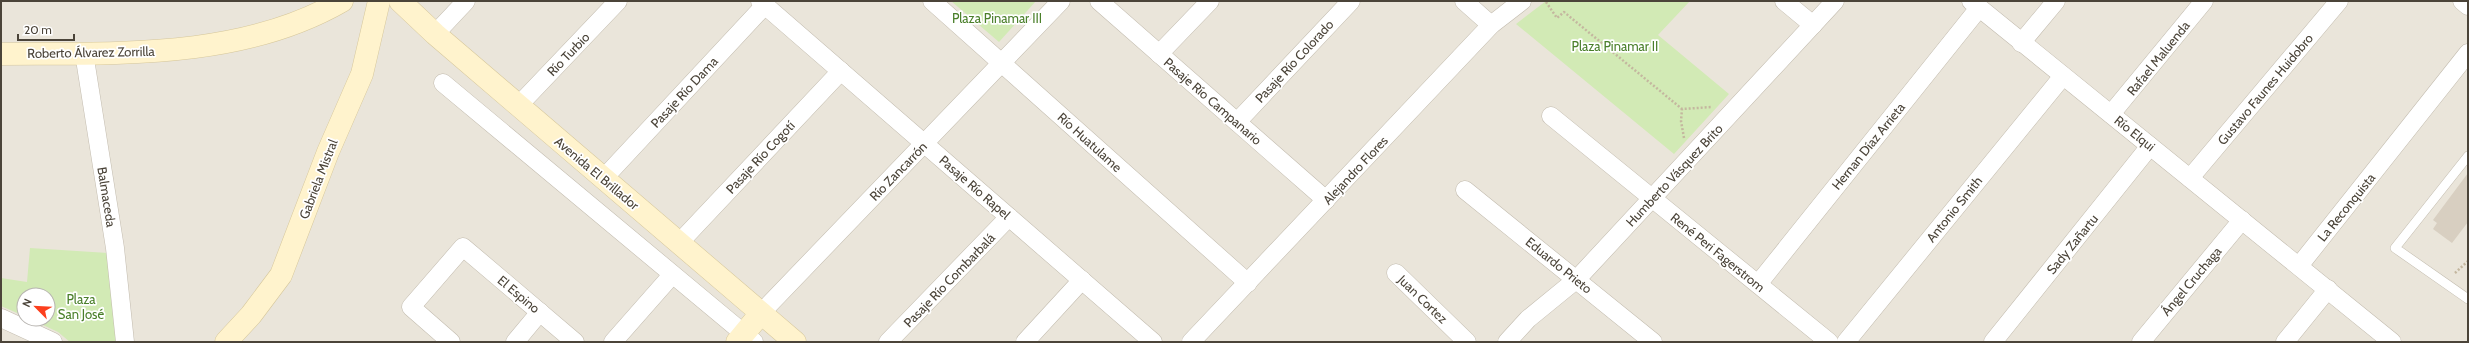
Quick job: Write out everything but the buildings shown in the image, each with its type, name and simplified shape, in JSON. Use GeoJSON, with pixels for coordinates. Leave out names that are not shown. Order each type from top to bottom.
{"type":"FeatureCollection","features":[{"type":"Feature","properties":{"kind":"street","name":"Roberto Álvarez Zorrilla"},"geometry":{"type":"LineString","coordinates":[[1,54],[84,53],[182,48],[224,42],[297,21],[342,1]]}},
{"type":"Feature","properties":{"kind":"street","name":"Gabriela Mistral"},"geometry":{"type":"LineString","coordinates":[[226,342],[251,315],[280,274],[328,152],[362,74],[379,1]]}},
{"type":"Feature","properties":{"kind":"street","name":"Avenida El Brillador"},"geometry":{"type":"LineString","coordinates":[[400,1],[435,34],[518,106],[603,179],[680,242],[795,342]]}},
{"type":"Feature","properties":{"kind":"street"},"geometry":{"type":"LineString","coordinates":[[435,34],[466,1]]}},
{"type":"Feature","properties":{"kind":"street","name":"Río Turbio"},"geometry":{"type":"LineString","coordinates":[[518,106],[618,1]]}},
{"type":"Feature","properties":{"kind":"street","name":"Río Huatulame"},"geometry":{"type":"LineString","coordinates":[[932,1],[1248,283]]}},
{"type":"Feature","properties":{"kind":"street","name":"Río Zancarrón"},"geometry":{"type":"LineString","coordinates":[[745,339],[761,313],[1061,1]]}},
{"type":"Feature","properties":{"kind":"street","name":"Pasaje Río Campanario"},"geometry":{"type":"LineString","coordinates":[[1099,1],[1326,200]]}},
{"type":"Feature","properties":{"kind":"street"},"geometry":{"type":"LineString","coordinates":[[1159,54],[1210,1]]}},
{"type":"Feature","properties":{"kind":"street","name":"Pasaje Río Colorado"},"geometry":{"type":"LineString","coordinates":[[1237,122],[1351,1]]}},
{"type":"Feature","properties":{"kind":"street"},"geometry":{"type":"LineString","coordinates":[[1464,1],[1491,25]]}},
{"type":"Feature","properties":{"kind":"street","name":"Alejandro Flores"},"geometry":{"type":"LineString","coordinates":[[1191,342],[1491,25],[1522,1]]}},
{"type":"Feature","properties":{"kind":"street"},"geometry":{"type":"LineString","coordinates":[[1784,1],[1813,24]]}},
{"type":"Feature","properties":{"kind":"street","name":"Humberto Vásquez Brito"},"geometry":{"type":"LineString","coordinates":[[1507,342],[1528,319],[1577,279],[1653,199],[1835,1]]}},
{"type":"Feature","properties":{"kind":"street"},"geometry":{"type":"LineString","coordinates":[[2021,43],[2056,1]]}},
{"type":"Feature","properties":{"kind":"street","name":"Rafael Maluenda"},"geometry":{"type":"LineString","coordinates":[[2111,114],[2204,1]]}},
{"type":"Feature","properties":{"kind":"street","name":"Gustavo Faunes Huidobro"},"geometry":{"type":"LineString","coordinates":[[2190,178],[2339,1]]}},
{"type":"Feature","properties":{"kind":"street"},"geometry":{"type":"LineString","coordinates":[[2462,1],[2468,6]]}},
{"type":"Feature","properties":{"kind":"street","name":"Pasaje Río Rapel"},"geometry":{"type":"LineString","coordinates":[[763,3],[1153,342]]}},
{"type":"Feature","properties":{"kind":"street","name":"Pasaje Río Dama"},"geometry":{"type":"LineString","coordinates":[[603,179],[763,3]]}},
{"type":"Feature","properties":{"kind":"street","name":"Río Elqui"},"geometry":{"type":"LineString","coordinates":[[1975,4],[2021,43],[2298,266]]}},
{"type":"Feature","properties":{"kind":"street","name":"Hernan Díaz Arrieta"},"geometry":{"type":"LineString","coordinates":[[1758,284],[1975,4]]}},
{"type":"Feature","properties":{"kind":"street","name":"Balmaceda"},"geometry":{"type":"LineString","coordinates":[[84,53],[115,248],[125,342]]}},
{"type":"Feature","properties":{"kind":"street","name":"La Reconquista"},"geometry":{"type":"LineString","coordinates":[[2298,266],[2468,53]]}},
{"type":"Feature","properties":{"kind":"street","name":"Pasaje Río Cogotí"},"geometry":{"type":"LineString","coordinates":[[680,242],[841,71]]}},
{"type":"Feature","properties":{"kind":"street","name":"Antonio Smith"},"geometry":{"type":"LineString","coordinates":[[1846,342],[2063,76]]}},
{"type":"Feature","properties":{"kind":"street"},"geometry":{"type":"LineString","coordinates":[[443,83],[672,275],[745,339]]}},
{"type":"Feature","properties":{"kind":"street","name":"René Peri Fagerstrom"},"geometry":{"type":"LineString","coordinates":[[1551,116],[1829,342]]}},
{"type":"Feature","properties":{"kind":"street","name":"Sady Zañartu"},"geometry":{"type":"LineString","coordinates":[[1993,342],[2150,146]]}},
{"type":"Feature","properties":{"kind":"street","name":"Eduardo Prieto"},"geometry":{"type":"LineString","coordinates":[[1465,190],[1577,279],[1653,342]]}},
{"type":"Feature","properties":{"kind":"street","name":"Pasaje Río Combarbalá"},"geometry":{"type":"LineString","coordinates":[[888,342],[1009,217]]}},
{"type":"Feature","properties":{"kind":"street","name":"Ángel Cruchaga"},"geometry":{"type":"LineString","coordinates":[[2141,342],[2242,220]]}},
{"type":"Feature","properties":{"kind":"street","name":"El Espino"},"geometry":{"type":"LineString","coordinates":[[451,342],[411,308],[463,247],[575,342]]}},
{"type":"Feature","properties":{"kind":"street"},"geometry":{"type":"LineString","coordinates":[[2298,266],[2392,342]]}},
{"type":"Feature","properties":{"kind":"street","name":"Juan Cortez"},"geometry":{"type":"LineString","coordinates":[[1396,273],[1467,342]]}},
{"type":"Feature","properties":{"kind":"street"},"geometry":{"type":"LineString","coordinates":[[613,342],[672,275]]}},
{"type":"Feature","properties":{"kind":"street"},"geometry":{"type":"LineString","coordinates":[[1026,342],[1082,280]]}},
{"type":"Feature","properties":{"kind":"street"},"geometry":{"type":"LineString","coordinates":[[2285,342],[2328,289]]}},
{"type":"Feature","properties":{"kind":"street"},"geometry":{"type":"LineString","coordinates":[[514,342],[540,312]]}},
{"type":"Feature","properties":{"kind":"street"},"geometry":{"type":"LineString","coordinates":[[1,318],[53,342]]}},
{"type":"Feature","properties":{"kind":"lane"},"geometry":{"type":"LineString","coordinates":[[2468,156],[2395,248],[2468,299]]}},
{"type":"Feature","properties":{"kind":"path"},"geometry":{"type":"LineString","coordinates":[[1546,2],[1557,18],[1564,12],[1682,109]]}},
{"type":"Feature","properties":{"kind":"shaded area"},"geometry":{"type":"Polygon","coordinates":[[[1,1],[2468,1],[2468,342],[1,342],[1,1]]]}},
{"type":"Feature","properties":{"kind":"green space","name":"Plaza Pinamar III"},"geometry":{"type":"Polygon","coordinates":[[[951,1],[1036,1],[999,42],[951,1]]]}},
{"type":"Feature","properties":{"kind":"green space","name":"Plaza Pinamar II"},"geometry":{"type":"Polygon","coordinates":[[[1546,1],[1690,1],[1658,35],[1729,94],[1674,154],[1516,24],[1546,1]]]}},
{"type":"Feature","properties":{"kind":"green space","name":"Plaza San José"},"geometry":{"type":"Polygon","coordinates":[[[30,248],[108,253],[120,342],[70,342],[58,332],[47,327],[56,327],[56,287],[16,287],[16,313],[1,306],[1,278],[27,282],[30,248]]]}}]}
